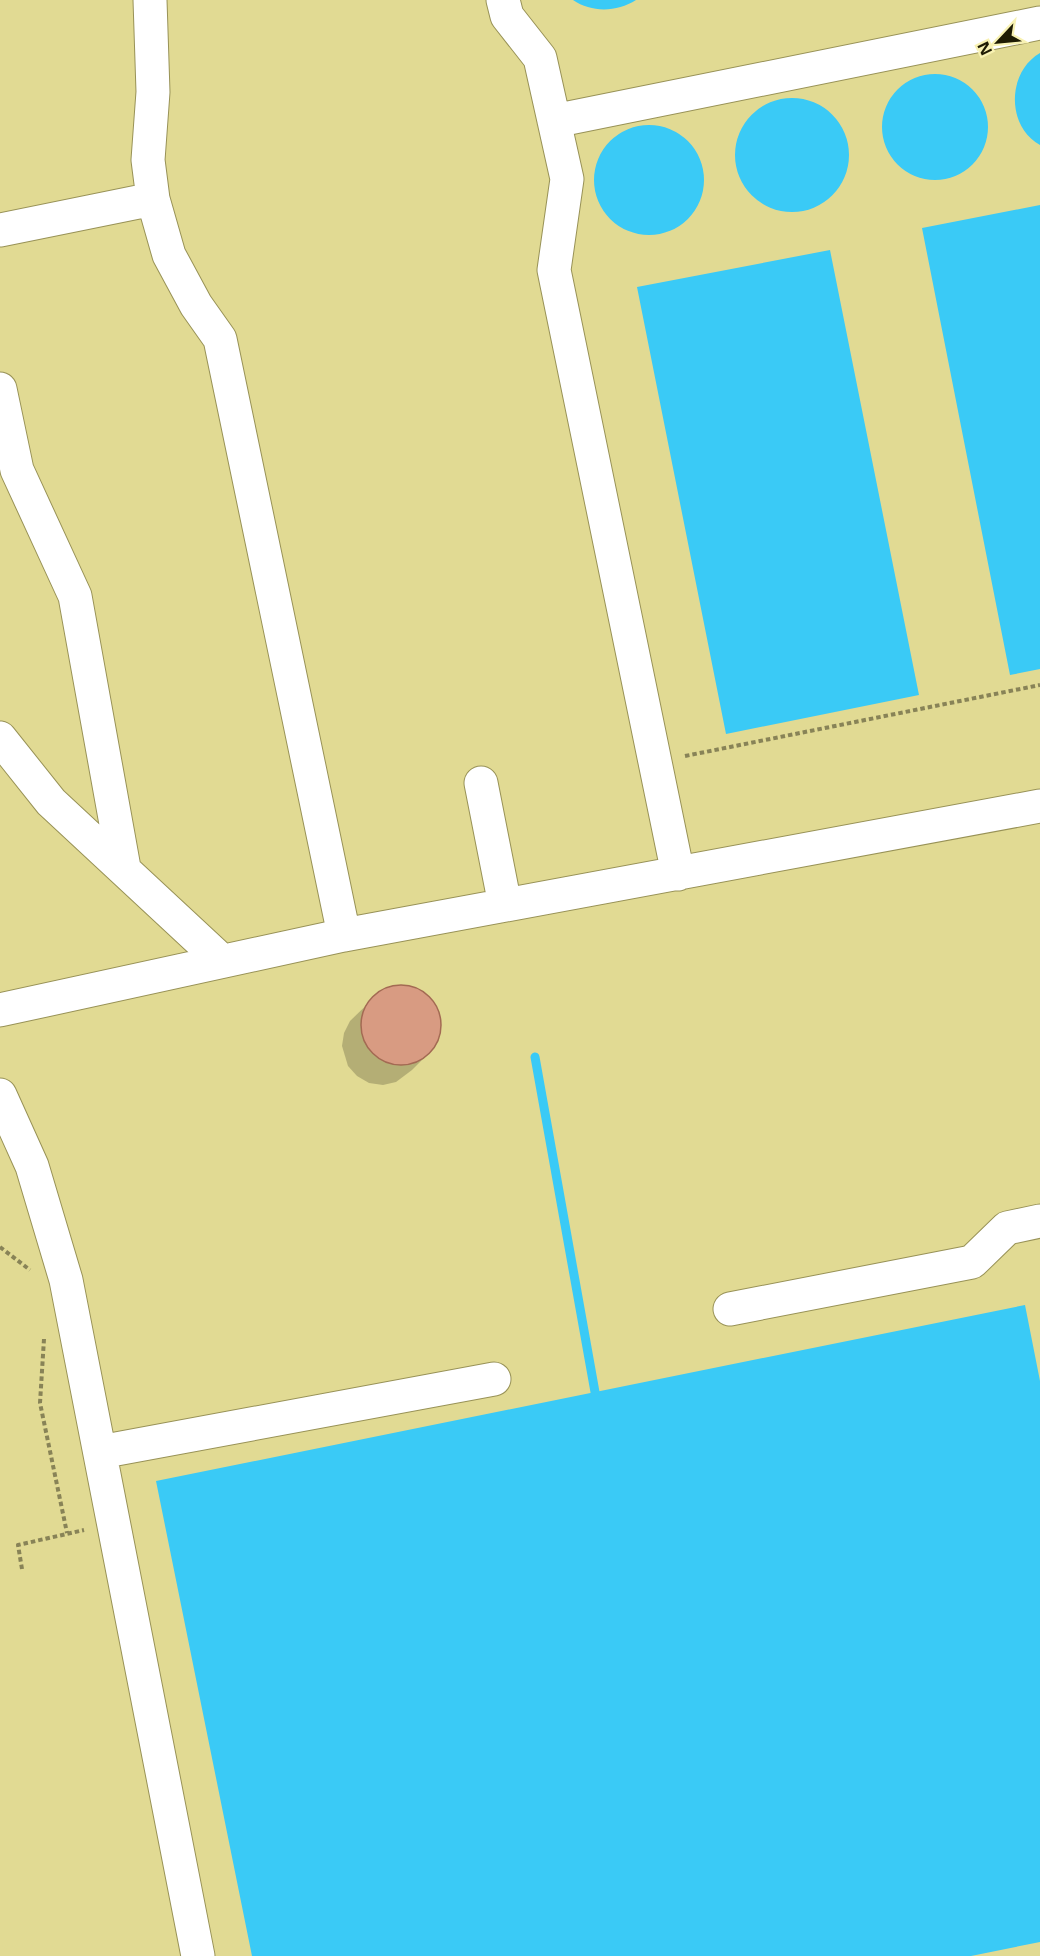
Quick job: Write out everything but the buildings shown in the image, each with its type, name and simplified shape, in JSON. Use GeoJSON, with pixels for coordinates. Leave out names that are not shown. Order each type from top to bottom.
{"type":"FeatureCollection","features":[{"type":"Feature","properties":{"kind":"lane"},"geometry":{"type":"LineString","coordinates":[[150,0],[153,92],[148,160],[153,199],[170,255],[196,305],[220,339],[344,934]]}},
{"type":"Feature","properties":{"kind":"lane"},"geometry":{"type":"LineString","coordinates":[[503,0],[507,16],[540,58],[567,179],[554,270],[678,874]]}},
{"type":"Feature","properties":{"kind":"lane"},"geometry":{"type":"LineString","coordinates":[[554,121],[1040,23]]}},
{"type":"Feature","properties":{"kind":"lane"},"geometry":{"type":"LineString","coordinates":[[0,230],[153,199]]}},
{"type":"Feature","properties":{"kind":"lane"},"geometry":{"type":"LineString","coordinates":[[0,388],[16,470],[75,596],[124,868]]}},
{"type":"Feature","properties":{"kind":"lane"},"geometry":{"type":"LineString","coordinates":[[0,738],[51,802],[222,961]]}},
{"type":"Feature","properties":{"kind":"lane"},"geometry":{"type":"LineString","coordinates":[[481,783],[505,905]]}},
{"type":"Feature","properties":{"kind":"lane"},"geometry":{"type":"LineString","coordinates":[[0,1010],[344,934],[1040,807]]}},
{"type":"Feature","properties":{"kind":"lane"},"geometry":{"type":"LineString","coordinates":[[0,1095],[32,1166],[66,1280],[198,1956]]}},
{"type":"Feature","properties":{"kind":"lane"},"geometry":{"type":"LineString","coordinates":[[730,1309],[972,1262],[1007,1228],[1040,1221]]}},
{"type":"Feature","properties":{"kind":"lane"},"geometry":{"type":"LineString","coordinates":[[100,1452],[494,1379]]}},
{"type":"Feature","properties":{"kind":"path"},"geometry":{"type":"LineString","coordinates":[[655,762],[1040,685]]}},
{"type":"Feature","properties":{"kind":"path"},"geometry":{"type":"LineString","coordinates":[[0,1247],[37,1276]]}},
{"type":"Feature","properties":{"kind":"path"},"geometry":{"type":"LineString","coordinates":[[44,1331],[40,1403],[67,1533]]}},
{"type":"Feature","properties":{"kind":"path"},"geometry":{"type":"LineString","coordinates":[[22,1569],[18,1545],[114,1524]]}},
{"type":"Feature","properties":{"kind":"shaded area"},"geometry":{"type":"Polygon","coordinates":[[[0,0],[1040,0],[1040,1956],[0,1956],[0,0]]]}},
{"type":"Feature","properties":{"kind":"water"},"geometry":{"type":"Polygon","coordinates":[[[573,0],[636,0],[613,9],[596,9],[573,0]]]}},
{"type":"Feature","properties":{"kind":"water"},"geometry":{"type":"Polygon","coordinates":[[[1040,53],[1040,145],[1021,125],[1016,113],[1015,99],[1021,73],[1040,53]]]}},
{"type":"Feature","properties":{"kind":"water"},"geometry":{"type":"Polygon","coordinates":[[[935,74],[955,78],[973,89],[984,107],[988,127],[984,147],[973,165],[955,176],[935,180],[915,176],[897,165],[886,147],[882,127],[886,107],[897,89],[915,78],[935,74]]]}},
{"type":"Feature","properties":{"kind":"water"},"geometry":{"type":"Polygon","coordinates":[[[792,98],[814,102],[824,107],[840,123],[845,133],[849,155],[845,177],[840,187],[824,203],[814,208],[792,212],[770,208],[760,203],[744,187],[739,177],[735,155],[739,133],[744,123],[760,107],[770,102],[792,98]]]}},
{"type":"Feature","properties":{"kind":"water"},"geometry":{"type":"Polygon","coordinates":[[[649,125],[670,129],[688,141],[700,159],[704,180],[700,201],[688,219],[670,231],[649,235],[628,231],[610,219],[598,201],[594,180],[598,159],[610,141],[628,129],[649,125]]]}},
{"type":"Feature","properties":{"kind":"water"},"geometry":{"type":"Polygon","coordinates":[[[1040,205],[1040,669],[1010,675],[922,228],[1040,205]]]}},
{"type":"Feature","properties":{"kind":"water"},"geometry":{"type":"Polygon","coordinates":[[[830,250],[919,695],[726,734],[637,287],[830,250]]]}},
{"type":"Feature","properties":{"kind":"water"},"geometry":{"type":"Polygon","coordinates":[[[1025,1305],[1040,1381],[1040,1942],[971,1956],[252,1956],[156,1481],[1025,1305]]]}},
{"type":"Feature","properties":{"kind":"waterway"},"geometry":{"type":"LineString","coordinates":[[535,1057],[595,1392]]}}]}
